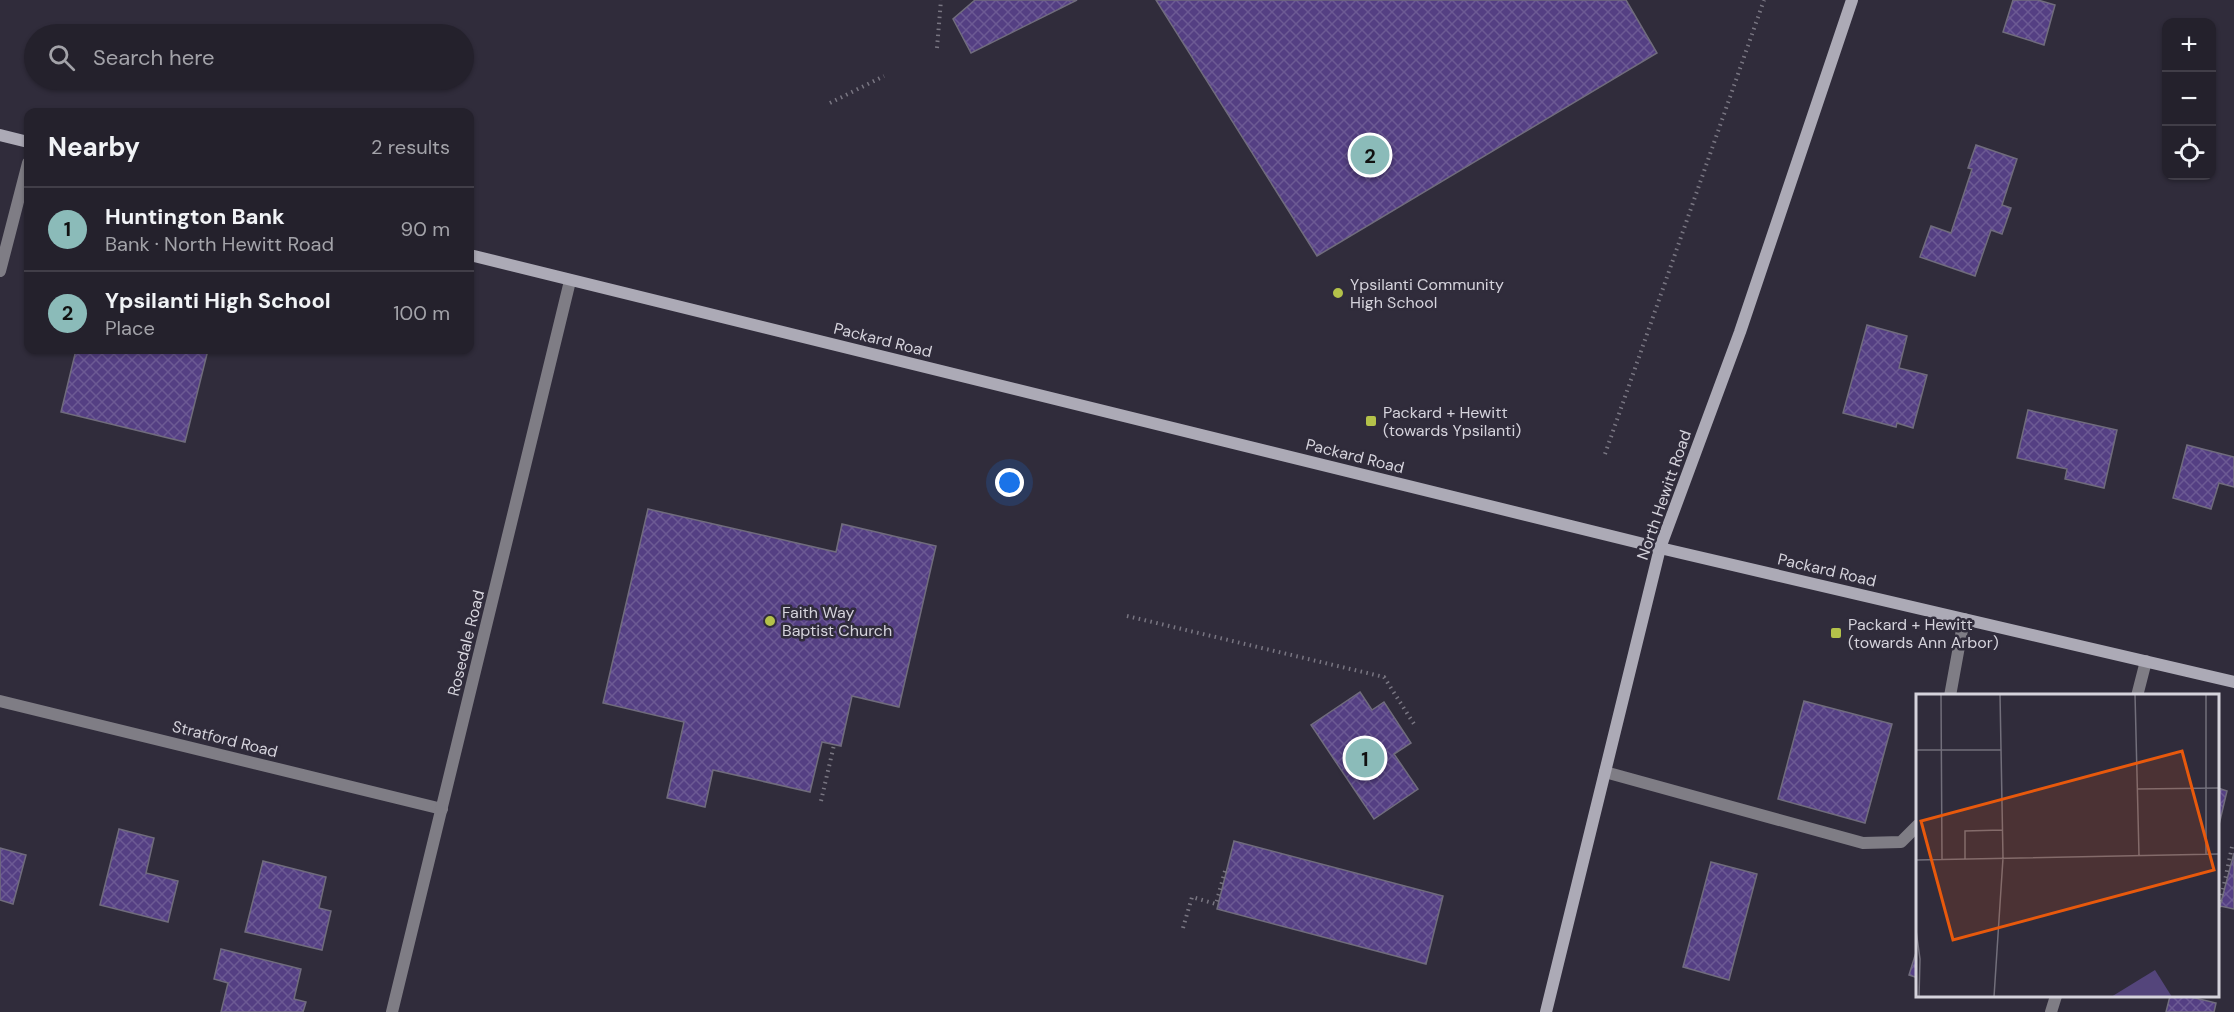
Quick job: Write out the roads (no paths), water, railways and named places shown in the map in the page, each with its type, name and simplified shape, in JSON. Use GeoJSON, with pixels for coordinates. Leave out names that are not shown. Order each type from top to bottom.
{"type":"FeatureCollection","features":[{"type":"Feature","properties":{"kind":"main road","name":"North Hewitt Road"},"geometry":{"type":"LineString","coordinates":[[1546,1012],[1660,548],[1740,332],[1852,0]]}},
{"type":"Feature","properties":{"kind":"main road"},"geometry":{"type":"LineString","coordinates":[[0,135],[24,141]]}},
{"type":"Feature","properties":{"kind":"main road","name":"Packard Road"},"geometry":{"type":"LineString","coordinates":[[474,256],[1660,548],[2234,682]]}},
{"type":"Feature","properties":{"kind":"street"},"geometry":{"type":"LineString","coordinates":[[0,271],[24,178]]}},
{"type":"Feature","properties":{"kind":"street","name":"Rosedale Road"},"geometry":{"type":"LineString","coordinates":[[392,1012],[570,281]]}},
{"type":"Feature","properties":{"kind":"street"},"geometry":{"type":"LineString","coordinates":[[1950,694],[1964,619]]}},
{"type":"Feature","properties":{"kind":"street"},"geometry":{"type":"LineString","coordinates":[[2138,694],[2146,661]]}},
{"type":"Feature","properties":{"kind":"street","name":"Stratford Road"},"geometry":{"type":"LineString","coordinates":[[0,701],[442,809]]}},
{"type":"Feature","properties":{"kind":"street"},"geometry":{"type":"LineString","coordinates":[[1605,772],[1863,843],[1901,842],[1916,826]]}},
{"type":"Feature","properties":{"kind":"street"},"geometry":{"type":"LineString","coordinates":[[2051,1012],[2056,997]]}},
{"type":"Feature","properties":{"kind":"place","name":"Ypsilanti High School"},"geometry":{"type":"Point","coordinates":[1370,155]}},
{"type":"Feature","properties":{"kind":"place","name":"Ypsilanti Community High School"},"geometry":{"type":"Point","coordinates":[1338,293]}},
{"type":"Feature","properties":{"kind":"place","name":"Packard + Hewitt (towards Ypsilanti)"},"geometry":{"type":"Point","coordinates":[1371,421]}},
{"type":"Feature","properties":{"kind":"place","name":"Faith Way Baptist Church"},"geometry":{"type":"Point","coordinates":[770,621]}},
{"type":"Feature","properties":{"kind":"place","name":"Packard + Hewitt (towards Ann Arbor)"},"geometry":{"type":"Point","coordinates":[1836,633]}},
{"type":"Feature","properties":{"kind":"place","name":"Huntington Bank"},"geometry":{"type":"Point","coordinates":[1365,758]}}]}
